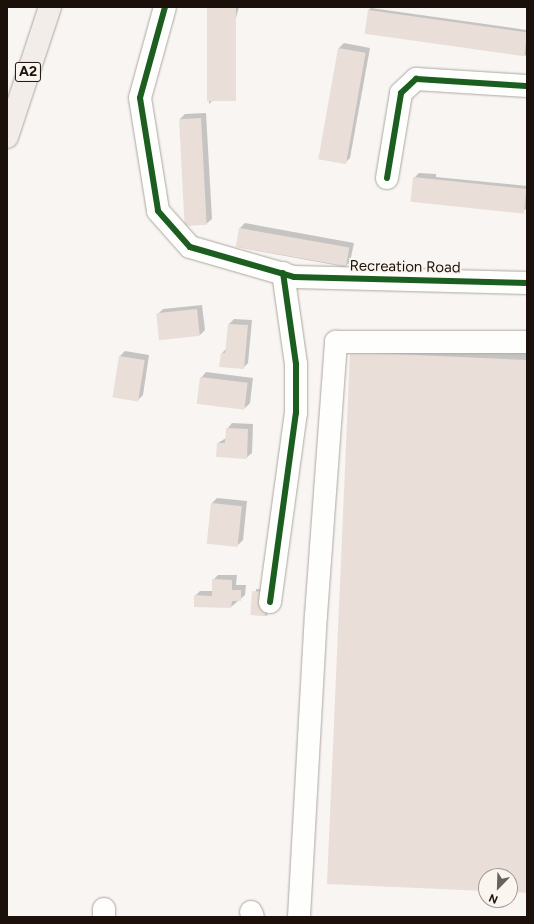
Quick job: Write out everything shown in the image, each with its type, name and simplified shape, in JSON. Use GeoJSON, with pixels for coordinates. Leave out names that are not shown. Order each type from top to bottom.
{"type":"FeatureCollection","features":[{"type":"Feature","properties":{"kind":"main road","name":"A2"},"geometry":{"type":"LineString","coordinates":[[7,136],[50,7]]}},
{"type":"Feature","properties":{"kind":"street","name":"Recreation Road"},"geometry":{"type":"LineString","coordinates":[[165,7],[140,98],[158,211],[190,247],[294,277],[527,283]]}},
{"type":"Feature","properties":{"kind":"street"},"geometry":{"type":"LineString","coordinates":[[387,178],[401,93],[416,79],[527,86]]}},
{"type":"Feature","properties":{"kind":"street"},"geometry":{"type":"LineString","coordinates":[[270,602],[296,413],[296,364],[283,273]]}},
{"type":"Feature","properties":{"kind":"street"},"geometry":{"type":"LineString","coordinates":[[299,917],[315,630],[336,342],[527,342]]}},
{"type":"Feature","properties":{"kind":"building"},"geometry":{"type":"Polygon","coordinates":[[[207,7],[236,7],[236,101],[207,101],[207,7]]]}},
{"type":"Feature","properties":{"kind":"building"},"geometry":{"type":"Polygon","coordinates":[[[368,10],[527,32],[524,56],[365,34],[368,10]]]}},
{"type":"Feature","properties":{"kind":"building"},"geometry":{"type":"Polygon","coordinates":[[[338,48],[366,53],[346,164],[318,159],[338,48]]]}},
{"type":"Feature","properties":{"kind":"building"},"geometry":{"type":"Polygon","coordinates":[[[201,118],[207,225],[185,226],[179,119],[201,118]]]}},
{"type":"Feature","properties":{"kind":"building"},"geometry":{"type":"Polygon","coordinates":[[[413,177],[526,189],[524,214],[410,202],[413,177]]]}},
{"type":"Feature","properties":{"kind":"building"},"geometry":{"type":"Polygon","coordinates":[[[239,228],[349,247],[346,266],[236,247],[239,228]]]}},
{"type":"Feature","properties":{"kind":"building"},"geometry":{"type":"Polygon","coordinates":[[[197,309],[200,336],[159,340],[156,313],[197,309]]]}},
{"type":"Feature","properties":{"kind":"building"},"geometry":{"type":"Polygon","coordinates":[[[228,324],[248,325],[244,369],[219,367],[221,353],[225,353],[228,324]]]}},
{"type":"Feature","properties":{"kind":"building"},"geometry":{"type":"Polygon","coordinates":[[[350,352],[527,360],[527,893],[518,892],[518,868],[478,868],[478,891],[327,884],[350,352]]]}},
{"type":"Feature","properties":{"kind":"building"},"geometry":{"type":"Polygon","coordinates":[[[119,356],[145,360],[138,402],[112,397],[119,356]]]}},
{"type":"Feature","properties":{"kind":"building"},"geometry":{"type":"Polygon","coordinates":[[[200,377],[248,383],[244,410],[197,404],[200,377]]]}},
{"type":"Feature","properties":{"kind":"building"},"geometry":{"type":"Polygon","coordinates":[[[226,428],[248,429],[247,459],[216,457],[217,443],[225,443],[226,428]]]}},
{"type":"Feature","properties":{"kind":"building"},"geometry":{"type":"Polygon","coordinates":[[[211,503],[242,506],[238,547],[207,544],[211,503]]]}},
{"type":"Feature","properties":{"kind":"building"},"geometry":{"type":"Polygon","coordinates":[[[212,579],[232,580],[232,590],[241,590],[241,601],[232,601],[231,608],[194,607],[194,595],[212,596],[212,579]]]}},
{"type":"Feature","properties":{"kind":"building"},"geometry":{"type":"Polygon","coordinates":[[[252,591],[267,592],[265,616],[250,615],[252,591]]]}},
{"type":"Feature","properties":{"kind":"cycle path"},"geometry":{"type":"LineString","coordinates":[[165,7],[140,98],[158,211],[190,247],[294,277],[527,283]]}},
{"type":"Feature","properties":{"kind":"cycle path"},"geometry":{"type":"LineString","coordinates":[[387,178],[401,93],[416,79],[527,86]]}},
{"type":"Feature","properties":{"kind":"cycle path"},"geometry":{"type":"LineString","coordinates":[[270,602],[296,413],[296,364],[283,273]]}}]}
